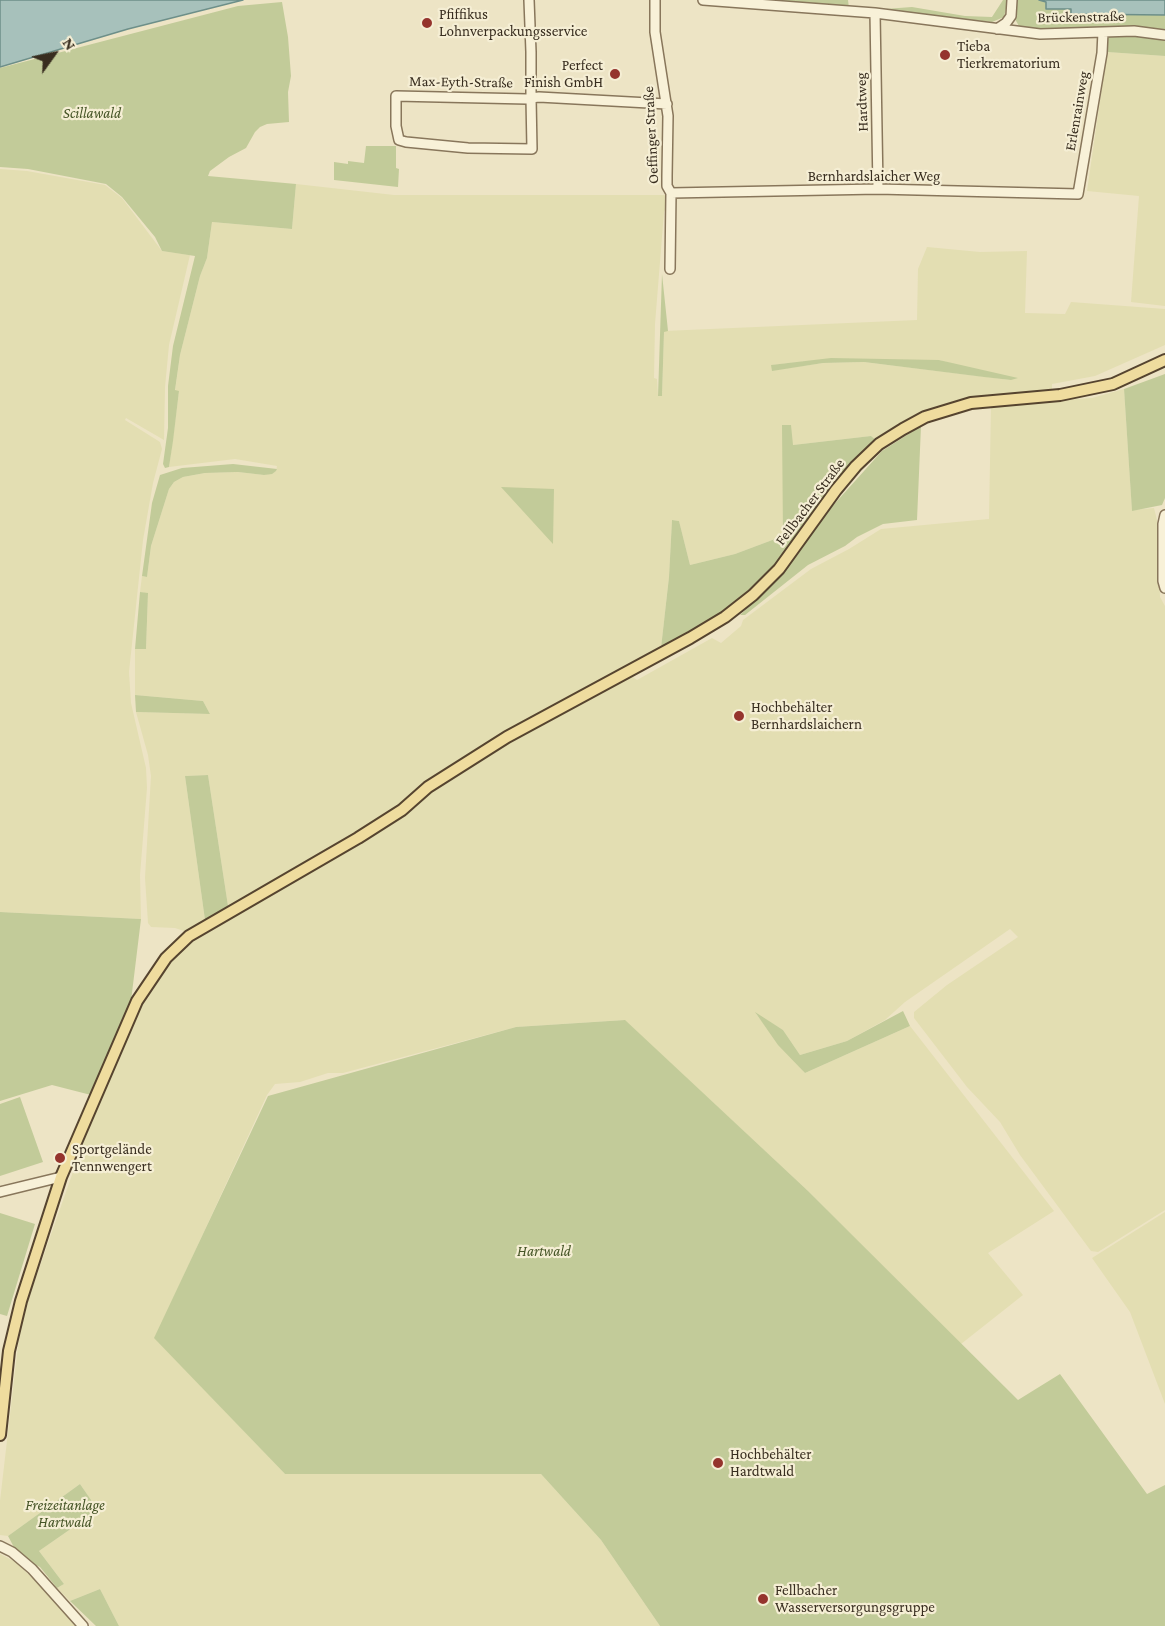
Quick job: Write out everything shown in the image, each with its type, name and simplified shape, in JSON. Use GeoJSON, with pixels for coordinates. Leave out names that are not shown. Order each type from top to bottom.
{"type":"FeatureCollection","features":[{"type":"Feature","properties":{"kind":"main road","name":"Fellbacher Straße"},"geometry":{"type":"LineString","coordinates":[[0,1435],[9,1351],[21,1301],[61,1177],[137,1001],[166,958],[189,936],[384,822],[402,810],[428,787],[507,737],[710,626],[753,596],[787,559],[847,475],[870,452],[903,429],[925,417],[971,404],[1059,395],[1113,384],[1165,360]]}},
{"type":"Feature","properties":{"kind":"street"},"geometry":{"type":"LineString","coordinates":[[529,0],[531,98]]}},
{"type":"Feature","properties":{"kind":"street","name":"Oeffinger Straße"},"geometry":{"type":"LineString","coordinates":[[655,0],[655,32],[668,104],[667,186],[672,193],[670,269]]}},
{"type":"Feature","properties":{"kind":"street","name":"Brückenstraße"},"geometry":{"type":"LineString","coordinates":[[703,0],[875,13],[1040,34],[1134,31],[1165,35]]}},
{"type":"Feature","properties":{"kind":"street"},"geometry":{"type":"LineString","coordinates":[[997,29],[1011,16],[1012,2]]}},
{"type":"Feature","properties":{"kind":"street","name":"Hardtweg"},"geometry":{"type":"LineString","coordinates":[[875,13],[878,189]]}},
{"type":"Feature","properties":{"kind":"street","name":"Erlenrainweg"},"geometry":{"type":"LineString","coordinates":[[1078,194],[1102,53],[1103,32]]}},
{"type":"Feature","properties":{"kind":"street","name":"Max-Eyth-Straße"},"geometry":{"type":"LineString","coordinates":[[531,98],[532,149],[468,148],[401,141],[397,135],[396,96],[539,97],[668,104]]}},
{"type":"Feature","properties":{"kind":"street","name":"Bernhardslaicher Weg"},"geometry":{"type":"LineString","coordinates":[[672,193],[878,189],[1078,194]]}},
{"type":"Feature","properties":{"kind":"street"},"geometry":{"type":"LineString","coordinates":[[1164,585],[1163,525],[1165,515]]}},
{"type":"Feature","properties":{"kind":"street"},"geometry":{"type":"LineString","coordinates":[[0,1192],[61,1177]]}},
{"type":"Feature","properties":{"kind":"street"},"geometry":{"type":"LineString","coordinates":[[0,1546],[12,1552],[32,1569],[83,1626]]}},
{"type":"Feature","properties":{"kind":"shaded area"},"geometry":{"type":"Polygon","coordinates":[[[1107,52],[1165,56],[1165,306],[1131,302],[1139,196],[1087,191],[1107,52]]]}},
{"type":"Feature","properties":{"kind":"shaded area"},"geometry":{"type":"Polygon","coordinates":[[[0,169],[27,171],[105,185],[122,198],[162,251],[190,255],[169,345],[164,440],[126,418],[125,420],[160,442],[162,449],[153,483],[143,540],[129,672],[131,703],[146,768],[147,788],[140,875],[141,919],[0,912],[0,169]]]}},
{"type":"Feature","properties":{"kind":"shaded area"},"geometry":{"type":"Polygon","coordinates":[[[296,184],[394,195],[669,195],[664,212],[655,324],[654,378],[657,379],[658,396],[662,395],[664,331],[917,320],[918,269],[927,247],[980,252],[1027,251],[1025,313],[1065,314],[1071,302],[1165,309],[1165,345],[1095,376],[1052,384],[1052,391],[991,397],[877,441],[871,436],[793,445],[783,536],[735,554],[690,565],[679,521],[672,520],[669,577],[661,648],[510,731],[433,778],[393,809],[327,850],[228,906],[208,775],[185,776],[205,920],[187,932],[175,928],[151,927],[148,923],[145,878],[151,776],[148,755],[136,712],[210,714],[203,701],[135,695],[135,649],[146,649],[148,594],[140,592],[142,576],[147,577],[151,546],[169,489],[174,482],[183,477],[205,473],[238,472],[264,475],[276,471],[277,466],[235,459],[169,467],[179,392],[175,391],[180,355],[200,276],[207,258],[212,222],[292,229],[296,184]],[[939,360],[809,361],[772,365],[773,370],[823,363],[864,362],[1011,380],[939,360]]]}},
{"type":"Feature","properties":{"kind":"shaded area"},"geometry":{"type":"Polygon","coordinates":[[[1124,389],[1132,510],[1154,508],[1157,520],[1160,597],[1165,606],[1165,1210],[1098,1252],[1091,1251],[1020,1155],[1000,1122],[967,1087],[914,1018],[914,1012],[947,985],[1018,937],[1010,929],[905,1002],[885,1020],[847,1041],[800,1055],[783,1030],[756,1014],[805,1073],[910,1026],[1054,1211],[988,1253],[1023,1295],[961,1344],[807,1190],[624,1020],[516,1027],[343,1073],[328,1073],[300,1082],[275,1084],[267,1095],[155,1338],[285,1474],[541,1474],[601,1540],[660,1626],[119,1626],[100,1589],[70,1601],[57,1588],[64,1584],[39,1551],[98,1510],[80,1484],[8,1536],[0,1535],[0,1501],[21,1320],[100,1095],[147,989],[170,959],[206,930],[398,817],[451,777],[515,738],[630,675],[637,680],[712,638],[721,643],[741,626],[743,620],[811,569],[881,529],[989,519],[991,405],[1092,398],[1124,389]]]}},
{"type":"Feature","properties":{"kind":"shaded area"},"geometry":{"type":"Polygon","coordinates":[[[1165,1212],[1165,1404],[1130,1312],[1092,1258],[1165,1212]]]}},
{"type":"Feature","properties":{"kind":"shaded area"},"geometry":{"type":"Polygon","coordinates":[[[0,1554],[16,1562],[80,1626],[0,1626],[0,1554]]]}},
{"type":"Feature","properties":{"kind":"green space"},"geometry":{"type":"Polygon","coordinates":[[[746,0],[848,0],[849,8],[746,0]]]}},
{"type":"Feature","properties":{"kind":"green space"},"geometry":{"type":"Polygon","coordinates":[[[1003,0],[1008,0],[1004,17],[992,22],[884,11],[885,9],[912,7],[965,16],[992,17],[1003,0]]]}},
{"type":"Feature","properties":{"kind":"green space"},"geometry":{"type":"Polygon","coordinates":[[[1015,0],[1039,0],[1071,9],[1071,14],[1165,15],[1165,56],[1107,52],[1108,39],[1103,32],[1020,28],[1015,19],[1015,0]]]}},
{"type":"Feature","properties":{"kind":"green space","name":"Scillawald"},"geometry":{"type":"Polygon","coordinates":[[[282,2],[291,76],[288,92],[289,122],[260,127],[246,148],[210,171],[208,176],[296,184],[292,229],[212,222],[207,258],[200,276],[180,355],[175,390],[179,391],[173,441],[169,467],[165,468],[163,464],[168,428],[168,386],[173,346],[195,256],[162,251],[155,237],[122,197],[106,184],[28,169],[0,167],[0,68],[238,6],[282,2]]]}},
{"type":"Feature","properties":{"kind":"green space"},"geometry":{"type":"Polygon","coordinates":[[[366,146],[396,146],[396,168],[399,169],[398,187],[334,180],[334,162],[364,163],[366,146]]]}},
{"type":"Feature","properties":{"kind":"green space"},"geometry":{"type":"Polygon","coordinates":[[[662,274],[668,331],[664,332],[662,396],[658,396],[662,274]]]}},
{"type":"Feature","properties":{"kind":"green space"},"geometry":{"type":"Polygon","coordinates":[[[831,358],[939,360],[1018,378],[1011,380],[864,362],[823,363],[772,371],[771,365],[831,358]]]}},
{"type":"Feature","properties":{"kind":"green space"},"geometry":{"type":"Polygon","coordinates":[[[1165,374],[1165,498],[1162,505],[1132,511],[1124,389],[1165,374]]]}},
{"type":"Feature","properties":{"kind":"green space"},"geometry":{"type":"Polygon","coordinates":[[[782,425],[791,425],[793,445],[871,436],[877,441],[785,556],[748,596],[702,626],[661,648],[669,577],[672,520],[679,521],[690,565],[735,554],[783,536],[782,425]]]}},
{"type":"Feature","properties":{"kind":"green space"},"geometry":{"type":"Polygon","coordinates":[[[921,426],[917,520],[883,524],[857,537],[845,546],[808,565],[745,615],[740,615],[798,554],[820,520],[882,451],[921,426]]]}},
{"type":"Feature","properties":{"kind":"green space"},"geometry":{"type":"Polygon","coordinates":[[[233,464],[277,469],[272,474],[264,475],[238,472],[205,473],[183,477],[174,482],[169,489],[151,546],[147,577],[142,576],[152,503],[160,475],[182,468],[233,464]]]}},
{"type":"Feature","properties":{"kind":"green space"},"geometry":{"type":"Polygon","coordinates":[[[501,487],[554,489],[553,544],[501,487]]]}},
{"type":"Feature","properties":{"kind":"green space"},"geometry":{"type":"Polygon","coordinates":[[[140,592],[148,593],[146,649],[135,649],[140,592]]]}},
{"type":"Feature","properties":{"kind":"green space"},"geometry":{"type":"Polygon","coordinates":[[[135,695],[203,701],[210,714],[136,712],[135,695]]]}},
{"type":"Feature","properties":{"kind":"green space"},"geometry":{"type":"Polygon","coordinates":[[[208,775],[228,906],[205,920],[185,776],[208,775]]]}},
{"type":"Feature","properties":{"kind":"green space"},"geometry":{"type":"Polygon","coordinates":[[[0,912],[141,919],[131,1001],[91,1095],[52,1085],[0,1101],[0,912]]]}},
{"type":"Feature","properties":{"kind":"green space"},"geometry":{"type":"Polygon","coordinates":[[[903,1011],[910,1026],[805,1073],[778,1045],[755,1012],[783,1030],[800,1055],[847,1041],[903,1011]]]}},
{"type":"Feature","properties":{"kind":"green space","name":"Hartwald"},"geometry":{"type":"Polygon","coordinates":[[[625,1020],[807,1190],[1018,1400],[1060,1374],[1147,1494],[1165,1485],[1165,1626],[660,1626],[601,1540],[541,1474],[285,1474],[154,1338],[268,1096],[516,1027],[625,1020]]]}},
{"type":"Feature","properties":{"kind":"green space"},"geometry":{"type":"Polygon","coordinates":[[[20,1097],[43,1162],[0,1176],[0,1104],[20,1097]]]}},
{"type":"Feature","properties":{"kind":"green space"},"geometry":{"type":"Polygon","coordinates":[[[0,1213],[35,1224],[7,1316],[0,1314],[0,1213]]]}},
{"type":"Feature","properties":{"kind":"green space","name":"Freizeitanlage Hartwald"},"geometry":{"type":"Polygon","coordinates":[[[80,1484],[98,1510],[39,1551],[64,1584],[57,1588],[40,1567],[29,1562],[16,1551],[8,1536],[80,1484]]]}},
{"type":"Feature","properties":{"kind":"green space"},"geometry":{"type":"Polygon","coordinates":[[[100,1589],[119,1626],[96,1626],[70,1601],[100,1589]]]}},
{"type":"Feature","properties":{"kind":"water"},"geometry":{"type":"Polygon","coordinates":[[[0,0],[243,0],[128,29],[0,67],[0,0]]]}},
{"type":"Feature","properties":{"kind":"water"},"geometry":{"type":"Polygon","coordinates":[[[1039,0],[1165,0],[1165,15],[1071,14],[1071,9],[1046,9],[1046,2],[1039,0]]]}},
{"type":"Feature","properties":{"kind":"place","name":"Pfiffikus Lohnverpackungsservice"},"geometry":{"type":"Point","coordinates":[427,23]}},
{"type":"Feature","properties":{"kind":"place","name":"Tieba Tierkrematorium"},"geometry":{"type":"Point","coordinates":[945,55]}},
{"type":"Feature","properties":{"kind":"place","name":"Perfect Finish GmbH"},"geometry":{"type":"Point","coordinates":[615,74]}},
{"type":"Feature","properties":{"kind":"place","name":"Hochbehälter Bernhardslaichern"},"geometry":{"type":"Point","coordinates":[739,716]}},
{"type":"Feature","properties":{"kind":"place","name":"Sportgelände Tennwengert"},"geometry":{"type":"Point","coordinates":[60,1158]}},
{"type":"Feature","properties":{"kind":"place","name":"Hochbehälter Hardtwald"},"geometry":{"type":"Point","coordinates":[718,1463]}},
{"type":"Feature","properties":{"kind":"place","name":"Fellbacher Wasserversorgungsgruppe"},"geometry":{"type":"Point","coordinates":[763,1599]}}]}
